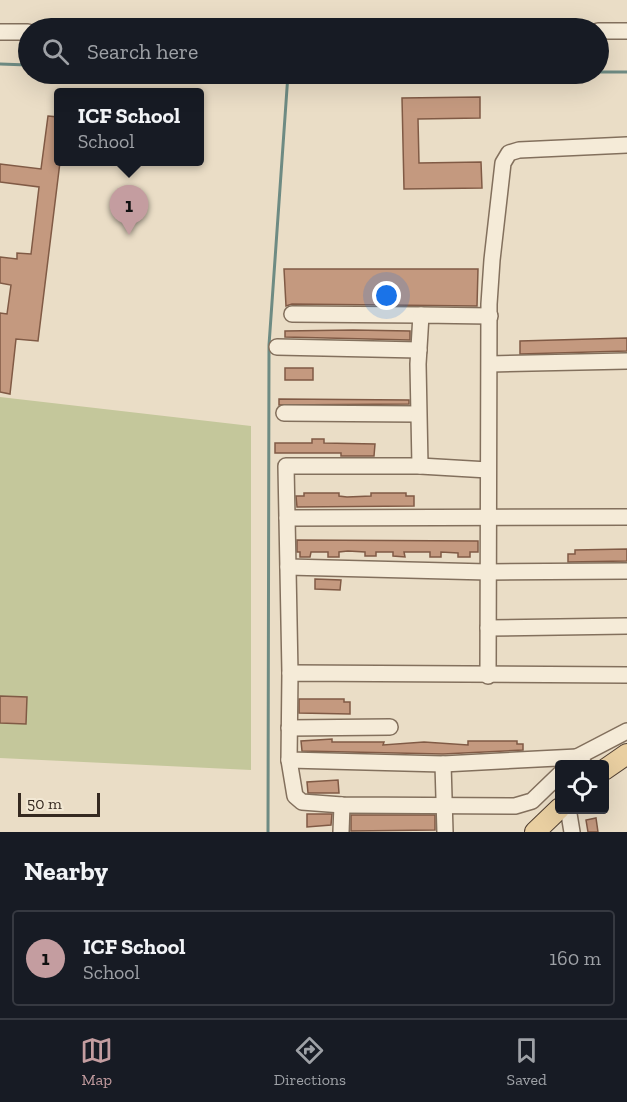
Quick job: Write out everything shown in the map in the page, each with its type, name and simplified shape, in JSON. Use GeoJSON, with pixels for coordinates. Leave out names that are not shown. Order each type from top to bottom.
{"type":"FeatureCollection","features":[{"type":"Feature","properties":{"kind":"main road"},"geometry":{"type":"LineString","coordinates":[[609,767],[627,754]]}},
{"type":"Feature","properties":{"kind":"main road"},"geometry":{"type":"LineString","coordinates":[[609,781],[627,770]]}},
{"type":"Feature","properties":{"kind":"main road"},"geometry":{"type":"LineString","coordinates":[[535,832],[569,816]]}},
{"type":"Feature","properties":{"kind":"main road"},"geometry":{"type":"LineString","coordinates":[[553,832],[569,816]]}},
{"type":"Feature","properties":{"kind":"street"},"geometry":{"type":"LineString","coordinates":[[609,31],[627,31]]}},
{"type":"Feature","properties":{"kind":"street"},"geometry":{"type":"LineString","coordinates":[[0,32],[18,32]]}},
{"type":"Feature","properties":{"kind":"street"},"geometry":{"type":"LineString","coordinates":[[488,676],[490,316],[503,163],[509,153],[519,150],[627,145]]}},
{"type":"Feature","properties":{"kind":"street"},"geometry":{"type":"LineString","coordinates":[[292,314],[490,316]]}},
{"type":"Feature","properties":{"kind":"street"},"geometry":{"type":"LineString","coordinates":[[420,466],[418,414],[422,315]]}},
{"type":"Feature","properties":{"kind":"street"},"geometry":{"type":"LineString","coordinates":[[277,347],[419,350]]}},
{"type":"Feature","properties":{"kind":"street"},"geometry":{"type":"LineString","coordinates":[[490,363],[627,361]]}},
{"type":"Feature","properties":{"kind":"street"},"geometry":{"type":"LineString","coordinates":[[284,414],[418,414]]}},
{"type":"Feature","properties":{"kind":"street"},"geometry":{"type":"LineString","coordinates":[[488,470],[420,466],[286,466],[290,673],[289,760],[295,796],[302,802],[342,805],[525,804],[532,801],[555,779]]}},
{"type":"Feature","properties":{"kind":"street"},"geometry":{"type":"LineString","coordinates":[[287,518],[627,517]]}},
{"type":"Feature","properties":{"kind":"street"},"geometry":{"type":"LineString","coordinates":[[288,567],[488,572],[627,571]]}},
{"type":"Feature","properties":{"kind":"street"},"geometry":{"type":"LineString","coordinates":[[488,628],[627,626]]}},
{"type":"Feature","properties":{"kind":"street"},"geometry":{"type":"LineString","coordinates":[[290,673],[488,676],[627,675]]}},
{"type":"Feature","properties":{"kind":"street"},"geometry":{"type":"LineString","coordinates":[[289,728],[390,727]]}},
{"type":"Feature","properties":{"kind":"street"},"geometry":{"type":"LineString","coordinates":[[580,760],[627,731]]}},
{"type":"Feature","properties":{"kind":"street"},"geometry":{"type":"LineString","coordinates":[[289,760],[443,764],[555,762]]}},
{"type":"Feature","properties":{"kind":"street"},"geometry":{"type":"LineString","coordinates":[[443,764],[445,832]]}},
{"type":"Feature","properties":{"kind":"street"},"geometry":{"type":"LineString","coordinates":[[342,805],[342,832]]}},
{"type":"Feature","properties":{"kind":"green space"},"geometry":{"type":"Polygon","coordinates":[[[0,397],[251,426],[251,770],[0,758],[0,397]]]}},
{"type":"Feature","properties":{"kind":"building"},"geometry":{"type":"Polygon","coordinates":[[[480,97],[480,118],[418,119],[419,163],[481,162],[482,188],[404,189],[402,98],[480,97]]]}},
{"type":"Feature","properties":{"kind":"building"},"geometry":{"type":"Polygon","coordinates":[[[48,116],[54,117],[54,166],[60,166],[38,341],[16,339],[10,394],[0,392],[0,313],[7,314],[11,285],[0,283],[0,257],[17,259],[17,253],[31,254],[39,187],[0,182],[0,164],[41,169],[48,116]]]}},
{"type":"Feature","properties":{"kind":"building"},"geometry":{"type":"Polygon","coordinates":[[[284,269],[478,269],[477,306],[292,304],[286,306],[284,269]]]}},
{"type":"Feature","properties":{"kind":"building"},"geometry":{"type":"Polygon","coordinates":[[[285,331],[410,331],[410,340],[285,337],[285,331]]]}},
{"type":"Feature","properties":{"kind":"building"},"geometry":{"type":"Polygon","coordinates":[[[627,338],[627,351],[520,354],[520,341],[627,338]]]}},
{"type":"Feature","properties":{"kind":"building"},"geometry":{"type":"Polygon","coordinates":[[[285,368],[313,368],[313,380],[285,380],[285,368]]]}},
{"type":"Feature","properties":{"kind":"building"},"geometry":{"type":"Polygon","coordinates":[[[279,399],[409,400],[409,404],[279,405],[279,399]]]}},
{"type":"Feature","properties":{"kind":"building"},"geometry":{"type":"Polygon","coordinates":[[[312,439],[324,439],[324,443],[375,444],[374,456],[341,456],[341,453],[275,453],[275,443],[312,443],[312,439]]]}},
{"type":"Feature","properties":{"kind":"building"},"geometry":{"type":"Polygon","coordinates":[[[304,493],[339,493],[339,496],[347,497],[371,496],[371,493],[406,493],[406,496],[414,496],[414,506],[297,507],[296,496],[304,496],[304,493]]]}},
{"type":"Feature","properties":{"kind":"building"},"geometry":{"type":"Polygon","coordinates":[[[297,540],[478,541],[478,552],[470,552],[470,557],[458,557],[458,553],[441,552],[441,557],[430,557],[430,552],[404,552],[405,557],[393,556],[393,552],[376,552],[376,556],[365,556],[365,552],[348,551],[339,552],[339,557],[328,557],[328,552],[311,552],[310,557],[300,557],[300,552],[297,552],[297,540]]]}},
{"type":"Feature","properties":{"kind":"building"},"geometry":{"type":"Polygon","coordinates":[[[627,549],[627,561],[568,562],[568,554],[575,554],[575,550],[627,549]]]}},
{"type":"Feature","properties":{"kind":"building"},"geometry":{"type":"Polygon","coordinates":[[[315,579],[341,580],[340,590],[315,589],[315,579]]]}},
{"type":"Feature","properties":{"kind":"building"},"geometry":{"type":"Polygon","coordinates":[[[0,696],[27,697],[26,724],[0,723],[0,696]]]}},
{"type":"Feature","properties":{"kind":"building"},"geometry":{"type":"Polygon","coordinates":[[[299,699],[344,699],[344,702],[350,702],[350,714],[299,713],[299,699]]]}},
{"type":"Feature","properties":{"kind":"building"},"geometry":{"type":"Polygon","coordinates":[[[332,739],[332,742],[384,742],[383,745],[424,742],[468,745],[468,741],[517,741],[517,744],[523,744],[523,750],[443,754],[302,751],[301,741],[332,739]]]}},
{"type":"Feature","properties":{"kind":"building"},"geometry":{"type":"Polygon","coordinates":[[[338,780],[339,793],[308,793],[307,782],[338,780]]]}},
{"type":"Feature","properties":{"kind":"building"},"geometry":{"type":"Polygon","coordinates":[[[307,814],[332,814],[331,825],[307,827],[307,814]]]}},
{"type":"Feature","properties":{"kind":"building"},"geometry":{"type":"Polygon","coordinates":[[[351,815],[435,815],[435,830],[351,831],[351,815]]]}},
{"type":"Feature","properties":{"kind":"building"},"geometry":{"type":"Polygon","coordinates":[[[596,818],[598,832],[588,832],[586,820],[596,818]]]}},
{"type":"Feature","properties":{"kind":"waterway"},"geometry":{"type":"LineString","coordinates":[[0,64],[18,65]]}},
{"type":"Feature","properties":{"kind":"waterway"},"geometry":{"type":"LineString","coordinates":[[609,72],[627,72]]}},
{"type":"Feature","properties":{"kind":"waterway"},"geometry":{"type":"LineString","coordinates":[[268,832],[269,345],[287,84]]}},
{"type":"Feature","properties":{"kind":"place","name":"ICF School"},"geometry":{"type":"Point","coordinates":[129,235]}}]}
